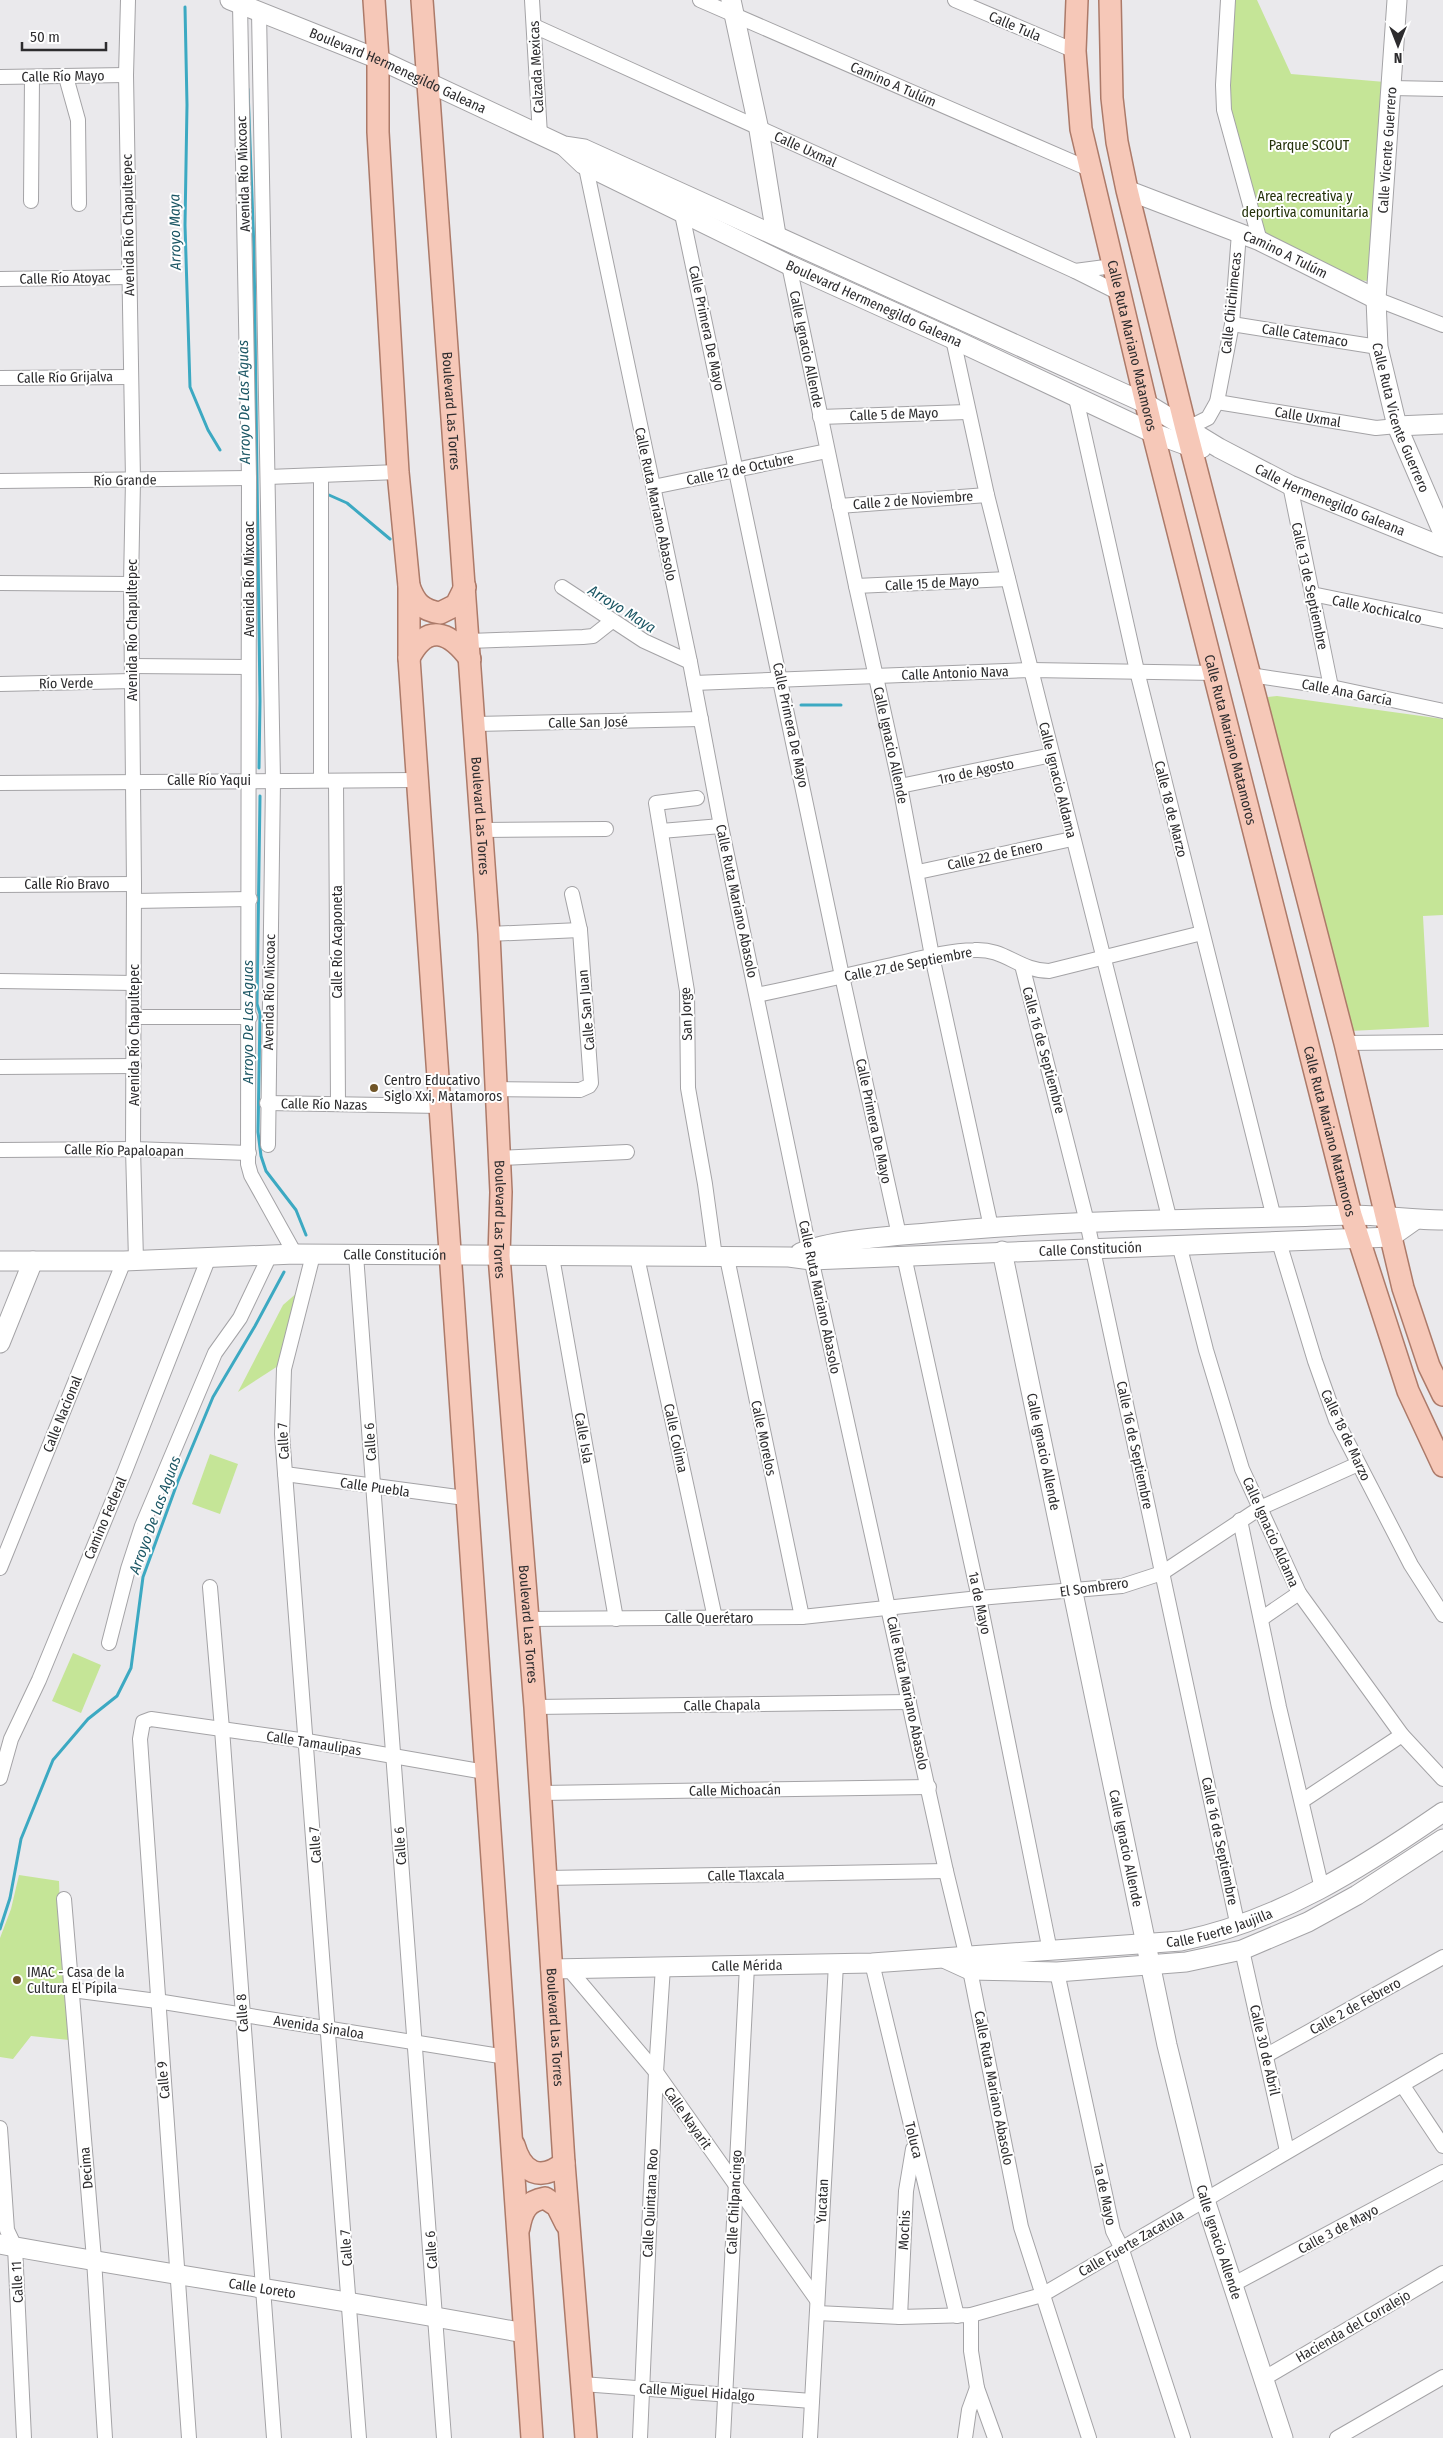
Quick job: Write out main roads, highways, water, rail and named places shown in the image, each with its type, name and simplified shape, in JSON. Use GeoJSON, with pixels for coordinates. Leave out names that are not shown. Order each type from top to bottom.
{"type":"FeatureCollection","features":[{"type":"Feature","properties":{"kind":"main road"},"geometry":{"type":"LineString","coordinates":[[374,0],[378,59],[378,132],[398,472],[409,586],[409,658],[532,2438]]}},
{"type":"Feature","properties":{"kind":"main road","name":"Boulevard Las Torres"},"geometry":{"type":"LineString","coordinates":[[422,0],[489,934],[500,1158],[499,1256],[535,1707],[546,1878],[559,1969],[564,2163],[586,2438]]}},
{"type":"Feature","properties":{"kind":"main road","name":"Calle Ruta Mariano Matamoros"},"geometry":{"type":"LineString","coordinates":[[1077,0],[1075,51],[1080,129],[1153,433],[1351,1215],[1408,1391],[1443,1466]]}},
{"type":"Feature","properties":{"kind":"main road"},"geometry":{"type":"LineString","coordinates":[[1110,0],[1109,52],[1112,98],[1116,142],[1127,190],[1188,438],[1345,1043],[1391,1237],[1415,1328],[1429,1366],[1443,1395]]}},
{"type":"Feature","properties":{"kind":"main road","name":"Calle Vicente Guerrero"},"geometry":{"type":"LineString","coordinates":[[1376,299],[1397,0]]}},
{"type":"Feature","properties":{"kind":"main road","name":"Boulevard Hermenegildo Galeana"},"geometry":{"type":"LineString","coordinates":[[235,2],[378,59],[564,146],[682,214],[1076,398],[1153,433],[1188,438]]}},
{"type":"Feature","properties":{"kind":"main road"},"geometry":{"type":"LineString","coordinates":[[732,8],[759,130],[776,235]]}},
{"type":"Feature","properties":{"kind":"main road","name":"Boulevard Hermenegildo Galeana"},"geometry":{"type":"LineString","coordinates":[[584,156],[776,235],[1147,404],[1188,438]]}},
{"type":"Feature","properties":{"kind":"main road","name":"Camino A Tulúm"},"geometry":{"type":"LineString","coordinates":[[1127,190],[1260,241],[1376,299]]}},
{"type":"Feature","properties":{"kind":"main road","name":"Calle Ruta Vicente Guerrero"},"geometry":{"type":"LineString","coordinates":[[1376,299],[1378,347],[1397,426],[1439,512],[1443,532]]}},
{"type":"Feature","properties":{"kind":"main road","name":"Calle Uxmal"},"geometry":{"type":"LineString","coordinates":[[1397,426],[1443,424]]}},
{"type":"Feature","properties":{"kind":"main road","name":"Calle Hermenegildo Galeana"},"geometry":{"type":"LineString","coordinates":[[1188,438],[1218,448],[1290,485],[1443,546]]}},
{"type":"Feature","properties":{"kind":"main road"},"geometry":{"type":"LineString","coordinates":[[409,586],[414,600],[422,608],[440,613],[456,606],[465,587]]}},
{"type":"Feature","properties":{"kind":"main road"},"geometry":{"type":"LineString","coordinates":[[409,658],[420,640],[427,636],[440,635],[453,640],[469,650]]}},
{"type":"Feature","properties":{"kind":"main road","name":"Calle Constitución"},"geometry":{"type":"LineString","coordinates":[[0,1261],[130,1260],[304,1254],[789,1258],[899,1235],[992,1226],[1351,1215],[1386,1215],[1415,1220],[1443,1220]]}},
{"type":"Feature","properties":{"kind":"main road"},"geometry":{"type":"LineString","coordinates":[[1391,1237],[1415,1220]]}},
{"type":"Feature","properties":{"kind":"main road","name":"Calle Constitución"},"geometry":{"type":"LineString","coordinates":[[810,1254],[904,1256],[1391,1237]]}},
{"type":"Feature","properties":{"kind":"main road","name":"Calle Ignacio Allende"},"geometry":{"type":"LineString","coordinates":[[1002,1251],[1167,2045],[1205,2200],[1283,2438]]}},
{"type":"Feature","properties":{"kind":"main road"},"geometry":{"type":"LineString","coordinates":[[0,1343],[33,1261]]}},
{"type":"Feature","properties":{"kind":"main road","name":"Calle Fuerte Jaujilla"},"geometry":{"type":"LineString","coordinates":[[969,1963],[1050,1951],[1181,1941],[1238,1927],[1281,1910],[1380,1856],[1443,1812]]}},
{"type":"Feature","properties":{"kind":"main road","name":"Calle Fuerte Jaujilla"},"geometry":{"type":"LineString","coordinates":[[969,1963],[1057,1972],[1186,1962],[1242,1950],[1308,1922],[1357,1895],[1443,1839]]}},
{"type":"Feature","properties":{"kind":"main road","name":"Calle Mérida"},"geometry":{"type":"LineString","coordinates":[[559,1969],[836,1964],[945,1959],[969,1963]]}},
{"type":"Feature","properties":{"kind":"main road"},"geometry":{"type":"LineString","coordinates":[[511,2133],[519,2160],[530,2170],[546,2174],[564,2163]]}},
{"type":"Feature","properties":{"kind":"main road"},"geometry":{"type":"LineString","coordinates":[[518,2234],[526,2205],[531,2201],[545,2198],[557,2206],[570,2234]]}},
{"type":"Feature","properties":{"kind":"main road","name":"Calle Loreto"},"geometry":{"type":"LineString","coordinates":[[7,2245],[263,2290],[436,2316],[524,2333]]}},
{"type":"Feature","properties":{"kind":"waterway","name":"Arroyo Maya"},"geometry":{"type":"LineString","coordinates":[[185,7],[187,105],[185,225],[190,387],[208,430],[220,450]]}},
{"type":"Feature","properties":{"kind":"waterway","name":"Arroyo De Las Aguas"},"geometry":{"type":"LineString","coordinates":[[248,89],[254,250],[260,701],[259,768]]}},
{"type":"Feature","properties":{"kind":"waterway","name":"Arroyo Maya"},"geometry":{"type":"LineString","coordinates":[[329,495],[347,503],[390,539]]}},
{"type":"Feature","properties":{"kind":"waterway","name":"Arroyo Maya"},"geometry":{"type":"LineString","coordinates":[[801,705],[841,705]]}},
{"type":"Feature","properties":{"kind":"waterway","name":"Arroyo De Las Aguas"},"geometry":{"type":"LineString","coordinates":[[260,796],[257,1004],[260,1014],[258,1132],[261,1156],[266,1171],[296,1210],[306,1235]]}},
{"type":"Feature","properties":{"kind":"waterway","name":"Arroyo De Las Aguas"},"geometry":{"type":"LineString","coordinates":[[0,1929],[10,1898],[21,1839],[53,1760],[88,1719],[117,1696],[131,1668],[143,1577],[178,1481],[213,1397],[284,1272]]}},
{"type":"Feature","properties":{"kind":"place","name":"Centro Educativo Siglo Xxi, Matamoros"},"geometry":{"type":"Point","coordinates":[374,1088]}},
{"type":"Feature","properties":{"kind":"place","name":"IMAC - Casa de la Cultura El Pípila"},"geometry":{"type":"Point","coordinates":[17,1980]}},
{"type":"Feature","properties":{"kind":"park label","name":"Parque SCOUT"},"geometry":{"type":"Point","coordinates":[1309,145]}},
{"type":"Feature","properties":{"kind":"park label","name":"Area recreativa y deportiva comunitaria"},"geometry":{"type":"Point","coordinates":[1305,204]}}]}
